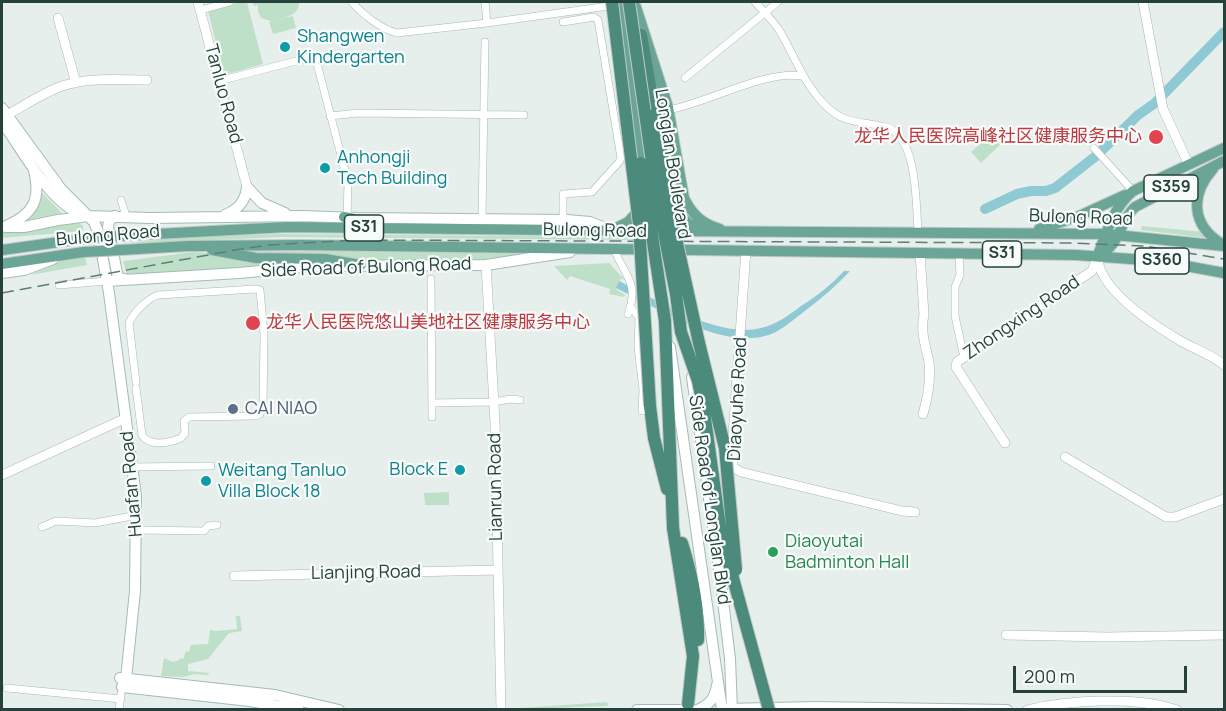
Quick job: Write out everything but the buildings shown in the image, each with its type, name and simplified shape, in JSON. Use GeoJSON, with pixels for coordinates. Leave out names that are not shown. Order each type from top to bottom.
{"type":"FeatureCollection","features":[{"type":"Feature","properties":{"kind":"highway","name":"Longlan Boulevard"},"geometry":{"type":"LineString","coordinates":[[625,3],[632,104],[665,321],[673,528],[693,656],[688,708]]}},
{"type":"Feature","properties":{"kind":"highway","name":"Longlan Boulevard"},"geometry":{"type":"LineString","coordinates":[[625,3],[657,197],[683,330],[698,381],[721,534],[742,613]]}},
{"type":"Feature","properties":{"kind":"highway"},"geometry":{"type":"LineString","coordinates":[[625,3],[648,387],[653,430],[697,606],[697,665],[688,708]]}},
{"type":"Feature","properties":{"kind":"highway"},"geometry":{"type":"LineString","coordinates":[[641,35],[673,225],[725,448],[734,554],[742,613],[765,709]]}},
{"type":"Feature","properties":{"kind":"main road"},"geometry":{"type":"LineString","coordinates":[[625,3],[641,35],[642,63],[658,181],[671,249]]}},
{"type":"Feature","properties":{"kind":"main road"},"geometry":{"type":"LineString","coordinates":[[625,3],[633,96],[655,249]]}},
{"type":"Feature","properties":{"kind":"main road"},"geometry":{"type":"LineString","coordinates":[[625,3],[669,110],[681,186],[688,207],[704,223],[732,232]]}},
{"type":"Feature","properties":{"kind":"main road","name":"Huafan Road"},"geometry":{"type":"LineString","coordinates":[[3,115],[36,164],[97,225],[107,281],[132,516],[122,689]]}},
{"type":"Feature","properties":{"kind":"main road","name":"S359"},"geometry":{"type":"LineString","coordinates":[[1098,255],[1119,205],[1133,191],[1224,147]]}},
{"type":"Feature","properties":{"kind":"main road"},"geometry":{"type":"LineString","coordinates":[[1222,162],[1202,185],[1197,209],[1199,220],[1206,233],[1224,246]]}},
{"type":"Feature","properties":{"kind":"main road","name":"S359"},"geometry":{"type":"LineString","coordinates":[[1098,255],[1110,249],[1126,216],[1135,207],[1222,162]]}},
{"type":"Feature","properties":{"kind":"main road"},"geometry":{"type":"LineString","coordinates":[[3,228],[24,216],[34,204],[37,186],[36,164]]}},
{"type":"Feature","properties":{"kind":"main road"},"geometry":{"type":"LineString","coordinates":[[658,181],[663,194],[677,213],[694,227],[709,232]]}},
{"type":"Feature","properties":{"kind":"main road"},"geometry":{"type":"LineString","coordinates":[[247,187],[255,198],[267,206],[303,216]]}},
{"type":"Feature","properties":{"kind":"main road"},"geometry":{"type":"LineString","coordinates":[[219,217],[230,213],[241,204],[247,193],[247,187]]}},
{"type":"Feature","properties":{"kind":"main road"},"geometry":{"type":"LineString","coordinates":[[610,230],[620,227],[634,216],[644,201],[646,190]]}},
{"type":"Feature","properties":{"kind":"main road"},"geometry":{"type":"LineString","coordinates":[[1021,254],[1021,233],[1067,221],[1133,191]]}},
{"type":"Feature","properties":{"kind":"main road"},"geometry":{"type":"LineString","coordinates":[[3,228],[24,227],[90,216],[482,218],[561,225],[560,247]]}},
{"type":"Feature","properties":{"kind":"main road"},"geometry":{"type":"LineString","coordinates":[[120,216],[109,221],[108,227],[117,273],[119,278],[124,279]]}},
{"type":"Feature","properties":{"kind":"main road"},"geometry":{"type":"LineString","coordinates":[[346,217],[406,229]]}},
{"type":"Feature","properties":{"kind":"main road","name":"Bulong Road"},"geometry":{"type":"LineString","coordinates":[[3,250],[119,236],[277,227],[406,229],[561,225],[610,230],[709,232],[1119,234],[1224,246]]}},
{"type":"Feature","properties":{"kind":"main road","name":"Bulong Road"},"geometry":{"type":"LineString","coordinates":[[2,264],[84,252],[188,246],[300,245],[1098,255],[1159,261],[1224,273]]}},
{"type":"Feature","properties":{"kind":"main road"},"geometry":{"type":"LineString","coordinates":[[188,246],[256,258],[325,259],[361,265]]}},
{"type":"Feature","properties":{"kind":"main road"},"geometry":{"type":"LineString","coordinates":[[618,248],[640,255],[647,260],[661,288]]}},
{"type":"Feature","properties":{"kind":"main road","name":"Side Road of Bulong Road"},"geometry":{"type":"LineString","coordinates":[[107,281],[315,266],[486,265],[587,249]]}},
{"type":"Feature","properties":{"kind":"main road","name":"Side Road of Longlan Blvd"},"geometry":{"type":"LineString","coordinates":[[655,249],[686,446],[721,709]]}},
{"type":"Feature","properties":{"kind":"main road","name":"Side Road of Longlan Blvd"},"geometry":{"type":"LineString","coordinates":[[671,249],[721,584],[732,685],[732,709]]}},
{"type":"Feature","properties":{"kind":"main road"},"geometry":{"type":"LineString","coordinates":[[678,287],[683,262],[694,253],[706,249]]}},
{"type":"Feature","properties":{"kind":"main road"},"geometry":{"type":"LineString","coordinates":[[2,273],[24,270],[64,255]]}},
{"type":"Feature","properties":{"kind":"main road","name":"Huafan Road"},"geometry":{"type":"LineString","coordinates":[[122,689],[135,591],[137,530],[136,496],[123,419]]}},
{"type":"Feature","properties":{"kind":"main road"},"geometry":{"type":"LineString","coordinates":[[686,446],[701,444]]}},
{"type":"Feature","properties":{"kind":"main road"},"geometry":{"type":"LineString","coordinates":[[637,710],[706,706],[716,694],[717,685]]}},
{"type":"Feature","properties":{"kind":"main road"},"geometry":{"type":"LineString","coordinates":[[732,685],[742,702],[765,709]]}},
{"type":"Feature","properties":{"kind":"main road"},"geometry":{"type":"LineString","coordinates":[[122,689],[275,695],[332,709]]}},
{"type":"Feature","properties":{"kind":"main road"},"geometry":{"type":"LineString","coordinates":[[122,689],[250,701],[299,710]]}},
{"type":"Feature","properties":{"kind":"main road"},"geometry":{"type":"LineString","coordinates":[[721,709],[815,707],[1007,710]]}},
{"type":"Feature","properties":{"kind":"street"},"geometry":{"type":"LineString","coordinates":[[200,6],[230,2]]}},
{"type":"Feature","properties":{"kind":"street"},"geometry":{"type":"LineString","coordinates":[[352,2],[363,13],[395,33],[488,23],[625,3]]}},
{"type":"Feature","properties":{"kind":"street"},"geometry":{"type":"LineString","coordinates":[[485,2],[488,23]]}},
{"type":"Feature","properties":{"kind":"street"},"geometry":{"type":"LineString","coordinates":[[755,2],[777,27],[801,76],[834,114],[856,123],[888,128],[897,135],[910,154],[913,166],[918,232]]}},
{"type":"Feature","properties":{"kind":"street"},"geometry":{"type":"LineString","coordinates":[[685,78],[778,2]]}},
{"type":"Feature","properties":{"kind":"street"},"geometry":{"type":"LineString","coordinates":[[1143,2],[1158,89],[1189,165]]}},
{"type":"Feature","properties":{"kind":"street","name":"Tanluo Road"},"geometry":{"type":"LineString","coordinates":[[200,6],[247,187]]}},
{"type":"Feature","properties":{"kind":"street"},"geometry":{"type":"LineString","coordinates":[[58,18],[76,83]]}},
{"type":"Feature","properties":{"kind":"street"},"geometry":{"type":"LineString","coordinates":[[561,225],[563,194],[590,193],[620,160],[598,20],[594,18],[563,22]]}},
{"type":"Feature","properties":{"kind":"street"},"geometry":{"type":"LineString","coordinates":[[482,218],[485,42]]}},
{"type":"Feature","properties":{"kind":"street"},"geometry":{"type":"LineString","coordinates":[[219,81],[315,56],[348,182],[346,217]]}},
{"type":"Feature","properties":{"kind":"street"},"geometry":{"type":"LineString","coordinates":[[669,110],[693,105],[778,76],[801,76]]}},
{"type":"Feature","properties":{"kind":"street"},"geometry":{"type":"LineString","coordinates":[[3,115],[46,93],[76,83],[99,80],[147,80]]}},
{"type":"Feature","properties":{"kind":"street"},"geometry":{"type":"LineString","coordinates":[[611,100],[633,96]]}},
{"type":"Feature","properties":{"kind":"street"},"geometry":{"type":"LineString","coordinates":[[330,116],[358,113],[524,114]]}},
{"type":"Feature","properties":{"kind":"street"},"geometry":{"type":"LineString","coordinates":[[1094,149],[1133,191]]}},
{"type":"Feature","properties":{"kind":"street"},"geometry":{"type":"LineString","coordinates":[[120,216],[121,200]]}},
{"type":"Feature","properties":{"kind":"street"},"geometry":{"type":"LineString","coordinates":[[618,248],[632,285],[630,311],[639,318],[638,347],[643,389],[642,411]]}},
{"type":"Feature","properties":{"kind":"street","name":"Diaoyuhe Road"},"geometry":{"type":"LineString","coordinates":[[746,250],[732,449],[732,463],[735,469],[902,511],[915,512]]}},
{"type":"Feature","properties":{"kind":"street"},"geometry":{"type":"LineString","coordinates":[[920,253],[924,315],[922,325],[930,373],[928,398],[923,414]]}},
{"type":"Feature","properties":{"kind":"street"},"geometry":{"type":"LineString","coordinates":[[959,254],[960,275],[955,287],[956,316],[964,357]]}},
{"type":"Feature","properties":{"kind":"street"},"geometry":{"type":"LineString","coordinates":[[1098,255],[1103,275],[1128,303],[1180,341],[1214,357],[1224,365]]}},
{"type":"Feature","properties":{"kind":"street","name":"Zhongxing Road"},"geometry":{"type":"LineString","coordinates":[[1005,443],[956,367],[957,362],[1092,271],[1098,255]]}},
{"type":"Feature","properties":{"kind":"street","name":"Lianrun Road"},"geometry":{"type":"LineString","coordinates":[[486,265],[494,402],[501,710]]}},
{"type":"Feature","properties":{"kind":"street"},"geometry":{"type":"LineString","coordinates":[[431,279],[432,417]]}},
{"type":"Feature","properties":{"kind":"street"},"geometry":{"type":"LineString","coordinates":[[59,285],[107,281]]}},
{"type":"Feature","properties":{"kind":"street"},"geometry":{"type":"LineString","coordinates":[[260,290],[265,339],[263,406],[260,414],[189,417],[184,420],[184,435],[181,438],[150,443],[142,435],[136,385],[129,323],[130,318],[151,298],[158,295],[260,290]]}},
{"type":"Feature","properties":{"kind":"street"},"geometry":{"type":"LineString","coordinates":[[432,403],[520,400]]}},
{"type":"Feature","properties":{"kind":"street"},"geometry":{"type":"LineString","coordinates":[[2,475],[123,419]]}},
{"type":"Feature","properties":{"kind":"street"},"geometry":{"type":"LineString","coordinates":[[1065,456],[1166,517],[1175,517],[1224,499]]}},
{"type":"Feature","properties":{"kind":"street"},"geometry":{"type":"LineString","coordinates":[[132,467],[211,466]]}},
{"type":"Feature","properties":{"kind":"street"},"geometry":{"type":"LineString","coordinates":[[42,528],[56,520],[95,523],[132,516]]}},
{"type":"Feature","properties":{"kind":"street"},"geometry":{"type":"LineString","coordinates":[[137,530],[204,531],[208,526],[217,525]]}},
{"type":"Feature","properties":{"kind":"street","name":"Lianjing Road"},"geometry":{"type":"LineString","coordinates":[[234,576],[497,570]]}},
{"type":"Feature","properties":{"kind":"street"},"geometry":{"type":"LineString","coordinates":[[1006,635],[1107,637],[1224,635]]}},
{"type":"Feature","properties":{"kind":"street"},"geometry":{"type":"LineString","coordinates":[[7,688],[122,689],[119,710]]}},
{"type":"Feature","properties":{"kind":"street"},"geometry":{"type":"LineString","coordinates":[[1027,710],[1075,702],[1153,703],[1176,710]]}},
{"type":"Feature","properties":{"kind":"green space"},"geometry":{"type":"Polygon","coordinates":[[[247,2],[263,64],[224,75],[208,11],[247,2]]]}},
{"type":"Feature","properties":{"kind":"green space"},"geometry":{"type":"Polygon","coordinates":[[[253,2],[299,2],[294,13],[273,20],[293,16],[296,28],[273,34],[269,22],[271,21],[261,18],[258,5],[254,6],[253,2]]]}},
{"type":"Feature","properties":{"kind":"green space"},"geometry":{"type":"Polygon","coordinates":[[[992,133],[1002,143],[981,163],[971,152],[992,133]]]}},
{"type":"Feature","properties":{"kind":"green space"},"geometry":{"type":"Polygon","coordinates":[[[40,191],[62,213],[26,220],[40,191]]]}},
{"type":"Feature","properties":{"kind":"green space"},"geometry":{"type":"Polygon","coordinates":[[[78,222],[83,226],[83,231],[2,238],[2,233],[78,222]]]}},
{"type":"Feature","properties":{"kind":"green space"},"geometry":{"type":"Polygon","coordinates":[[[1142,226],[1204,232],[1207,238],[1141,230],[1142,226]]]}},
{"type":"Feature","properties":{"kind":"green space"},"geometry":{"type":"Polygon","coordinates":[[[282,234],[639,237],[639,240],[282,237],[120,244],[185,237],[282,234]]]}},
{"type":"Feature","properties":{"kind":"green space"},"geometry":{"type":"Polygon","coordinates":[[[226,251],[542,254],[472,262],[396,262],[271,256],[226,251]]]}},
{"type":"Feature","properties":{"kind":"green space"},"geometry":{"type":"Polygon","coordinates":[[[193,252],[319,261],[269,267],[127,275],[123,261],[193,252]]]}},
{"type":"Feature","properties":{"kind":"green space"},"geometry":{"type":"Polygon","coordinates":[[[85,257],[87,265],[30,275],[66,259],[85,257]]]}},
{"type":"Feature","properties":{"kind":"green space"},"geometry":{"type":"Polygon","coordinates":[[[609,263],[625,280],[620,279],[616,289],[625,295],[624,297],[609,294],[610,289],[570,276],[567,280],[554,266],[609,263]]]}},
{"type":"Feature","properties":{"kind":"green space"},"geometry":{"type":"Polygon","coordinates":[[[449,492],[449,505],[425,505],[424,493],[449,492]]]}},
{"type":"Feature","properties":{"kind":"green space"},"geometry":{"type":"Polygon","coordinates":[[[236,616],[240,616],[242,631],[229,633],[208,659],[188,664],[188,671],[210,673],[184,677],[161,676],[164,658],[173,662],[180,658],[183,659],[191,645],[208,644],[210,630],[237,629],[236,616]]]}},
{"type":"Feature","properties":{"kind":"green space"},"geometry":{"type":"Polygon","coordinates":[[[607,702],[608,706],[521,709],[521,708],[607,702]]]}},
{"type":"Feature","properties":{"kind":"water"},"geometry":{"type":"Polygon","coordinates":[[[844,271],[850,271],[829,292],[795,319],[776,332],[757,338],[737,338],[694,326],[616,288],[619,281],[688,316],[726,328],[744,330],[772,325],[824,290],[844,271]]]}},
{"type":"Feature","properties":{"kind":"waterway"},"geometry":{"type":"LineString","coordinates":[[985,209],[1017,194],[1055,188],[1096,156],[1138,115],[1155,103],[1224,32]]}},
{"type":"Feature","properties":{"kind":"railway"},"geometry":{"type":"LineString","coordinates":[[2,293],[235,250],[269,245],[356,240],[1073,243],[1145,246],[1224,259]]}},
{"type":"Feature","properties":{"kind":"place","name":"Shangwen Kindergarten"},"geometry":{"type":"Point","coordinates":[285,47]}},
{"type":"Feature","properties":{"kind":"place","name":"龙华人民医院高峰社区健康服务中心"},"geometry":{"type":"Point","coordinates":[1156,137]}},
{"type":"Feature","properties":{"kind":"place","name":"Anhongji Tech Building"},"geometry":{"type":"Point","coordinates":[325,168]}},
{"type":"Feature","properties":{"kind":"place","name":"龙华人民医院悠山美地社区健康服务中心"},"geometry":{"type":"Point","coordinates":[253,323]}},
{"type":"Feature","properties":{"kind":"place","name":"CAI NIAO"},"geometry":{"type":"Point","coordinates":[233,409]}},
{"type":"Feature","properties":{"kind":"place","name":"Block E"},"geometry":{"type":"Point","coordinates":[460,470]}},
{"type":"Feature","properties":{"kind":"place","name":"Weitang Tanluo Villa Block 18"},"geometry":{"type":"Point","coordinates":[206,481]}},
{"type":"Feature","properties":{"kind":"place","name":"Diaoyutai Badminton Hall"},"geometry":{"type":"Point","coordinates":[773,552]}}]}
